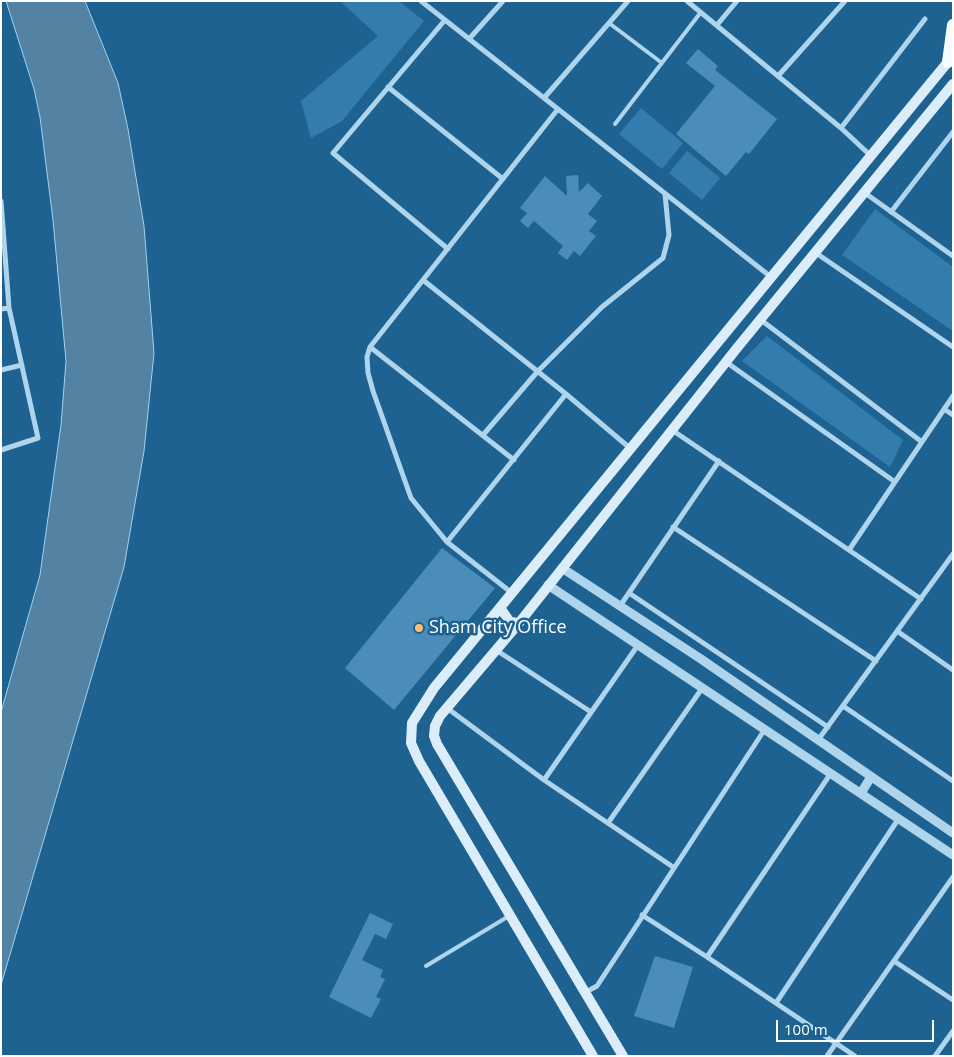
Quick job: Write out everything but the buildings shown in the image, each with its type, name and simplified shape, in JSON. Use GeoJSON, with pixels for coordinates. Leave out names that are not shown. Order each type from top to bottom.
{"type":"FeatureCollection","features":[{"type":"Feature","properties":{"kind":"main road"},"geometry":{"type":"LineString","coordinates":[[593,1056],[418,761],[411,743],[410,731],[414,718],[422,705],[631,450],[721,336],[872,156],[950,59],[953,25]]}},
{"type":"Feature","properties":{"kind":"main road"},"geometry":{"type":"LineString","coordinates":[[623,1056],[435,740],[435,726],[447,708],[519,623],[737,348],[762,320],[953,84]]}},
{"type":"Feature","properties":{"kind":"main road"},"geometry":{"type":"LineString","coordinates":[[721,336],[734,341],[737,348]]}},
{"type":"Feature","properties":{"kind":"main road"},"geometry":{"type":"LineString","coordinates":[[500,609],[510,622],[519,623]]}},
{"type":"Feature","properties":{"kind":"street"},"geometry":{"type":"LineString","coordinates":[[421,1],[771,277]]}},
{"type":"Feature","properties":{"kind":"street"},"geometry":{"type":"LineString","coordinates":[[468,38],[503,1]]}},
{"type":"Feature","properties":{"kind":"street"},"geometry":{"type":"LineString","coordinates":[[544,98],[628,1]]}},
{"type":"Feature","properties":{"kind":"street"},"geometry":{"type":"LineString","coordinates":[[686,1],[841,128],[872,156]]}},
{"type":"Feature","properties":{"kind":"street"},"geometry":{"type":"LineString","coordinates":[[717,25],[737,1]]}},
{"type":"Feature","properties":{"kind":"street"},"geometry":{"type":"LineString","coordinates":[[778,76],[844,2]]}},
{"type":"Feature","properties":{"kind":"street"},"geometry":{"type":"LineString","coordinates":[[841,128],[925,19]]}},
{"type":"Feature","properties":{"kind":"street"},"geometry":{"type":"LineString","coordinates":[[445,20],[333,153],[448,249]]}},
{"type":"Feature","properties":{"kind":"street"},"geometry":{"type":"LineString","coordinates":[[388,87],[503,180]]}},
{"type":"Feature","properties":{"kind":"street"},"geometry":{"type":"LineString","coordinates":[[513,593],[447,542],[418,509],[405,486],[368,373],[367,357],[370,347],[558,109]]}},
{"type":"Feature","properties":{"kind":"street"},"geometry":{"type":"LineString","coordinates":[[891,212],[953,132]]}},
{"type":"Feature","properties":{"kind":"street"},"geometry":{"type":"LineString","coordinates":[[865,193],[953,256]]}},
{"type":"Feature","properties":{"kind":"street"},"geometry":{"type":"LineString","coordinates":[[483,435],[538,371],[602,307],[663,258],[670,235],[665,194]]}},
{"type":"Feature","properties":{"kind":"street"},"geometry":{"type":"LineString","coordinates":[[1,200],[9,308],[38,438],[1,450]]}},
{"type":"Feature","properties":{"kind":"street"},"geometry":{"type":"LineString","coordinates":[[816,253],[953,347]]}},
{"type":"Feature","properties":{"kind":"street"},"geometry":{"type":"LineString","coordinates":[[424,280],[538,371],[631,450]]}},
{"type":"Feature","properties":{"kind":"street"},"geometry":{"type":"LineString","coordinates":[[1,309],[9,308]]}},
{"type":"Feature","properties":{"kind":"street"},"geometry":{"type":"LineString","coordinates":[[762,320],[922,442]]}},
{"type":"Feature","properties":{"kind":"street"},"geometry":{"type":"LineString","coordinates":[[370,347],[514,460]]}},
{"type":"Feature","properties":{"kind":"street"},"geometry":{"type":"LineString","coordinates":[[726,362],[895,482]]}},
{"type":"Feature","properties":{"kind":"street"},"geometry":{"type":"LineString","coordinates":[[1,370],[22,364]]}},
{"type":"Feature","properties":{"kind":"street"},"geometry":{"type":"LineString","coordinates":[[447,542],[566,394]]}},
{"type":"Feature","properties":{"kind":"street"},"geometry":{"type":"LineString","coordinates":[[849,550],[953,396]]}},
{"type":"Feature","properties":{"kind":"street"},"geometry":{"type":"LineString","coordinates":[[944,409],[953,415]]}},
{"type":"Feature","properties":{"kind":"street"},"geometry":{"type":"LineString","coordinates":[[672,430],[921,599]]}},
{"type":"Feature","properties":{"kind":"street"},"geometry":{"type":"LineString","coordinates":[[620,606],[719,461]]}},
{"type":"Feature","properties":{"kind":"street"},"geometry":{"type":"LineString","coordinates":[[673,527],[876,661]]}},
{"type":"Feature","properties":{"kind":"street"},"geometry":{"type":"LineString","coordinates":[[818,740],[953,554]]}},
{"type":"Feature","properties":{"kind":"street"},"geometry":{"type":"LineString","coordinates":[[562,568],[953,833]]}},
{"type":"Feature","properties":{"kind":"street"},"geometry":{"type":"LineString","coordinates":[[548,585],[953,855]]}},
{"type":"Feature","properties":{"kind":"street"},"geometry":{"type":"LineString","coordinates":[[629,593],[828,727]]}},
{"type":"Feature","properties":{"kind":"street"},"geometry":{"type":"LineString","coordinates":[[897,631],[953,670]]}},
{"type":"Feature","properties":{"kind":"street"},"geometry":{"type":"LineString","coordinates":[[544,780],[638,644]]}},
{"type":"Feature","properties":{"kind":"street"},"geometry":{"type":"LineString","coordinates":[[496,650],[591,712]]}},
{"type":"Feature","properties":{"kind":"street"},"geometry":{"type":"LineString","coordinates":[[608,823],[703,687]]}},
{"type":"Feature","properties":{"kind":"street"},"geometry":{"type":"LineString","coordinates":[[843,706],[953,781]]}},
{"type":"Feature","properties":{"kind":"street"},"geometry":{"type":"LineString","coordinates":[[447,708],[544,780],[673,866]]}},
{"type":"Feature","properties":{"kind":"street"},"geometry":{"type":"LineString","coordinates":[[586,992],[597,986],[673,866],[765,729]]}},
{"type":"Feature","properties":{"kind":"street"},"geometry":{"type":"LineString","coordinates":[[707,957],[831,773]]}},
{"type":"Feature","properties":{"kind":"street"},"geometry":{"type":"LineString","coordinates":[[861,793],[871,776]]}},
{"type":"Feature","properties":{"kind":"street"},"geometry":{"type":"LineString","coordinates":[[776,1003],[898,818]]}},
{"type":"Feature","properties":{"kind":"street"},"geometry":{"type":"LineString","coordinates":[[827,1056],[953,876]]}},
{"type":"Feature","properties":{"kind":"street"},"geometry":{"type":"LineString","coordinates":[[642,915],[855,1056]]}},
{"type":"Feature","properties":{"kind":"street"},"geometry":{"type":"LineString","coordinates":[[894,960],[953,1000]]}},
{"type":"Feature","properties":{"kind":"street"},"geometry":{"type":"LineString","coordinates":[[935,1056],[953,1032]]}},
{"type":"Feature","properties":{"kind":"lane"},"geometry":{"type":"LineString","coordinates":[[615,124],[701,12]]}},
{"type":"Feature","properties":{"kind":"lane"},"geometry":{"type":"LineString","coordinates":[[609,23],[662,63]]}},
{"type":"Feature","properties":{"kind":"lane"},"geometry":{"type":"LineString","coordinates":[[426,966],[510,916]]}},
{"type":"Feature","properties":{"kind":"shaded area"},"geometry":{"type":"Polygon","coordinates":[[[6,1],[85,1],[118,83],[128,129],[144,226],[154,353],[144,451],[124,567],[1,985],[1,712],[40,575],[61,425],[66,361],[53,220],[40,117],[34,89],[6,1]]]}},
{"type":"Feature","properties":{"kind":"shaded area"},"geometry":{"type":"Polygon","coordinates":[[[340,1],[399,1],[424,21],[342,121],[311,138],[301,101],[378,36],[340,1]]]}},
{"type":"Feature","properties":{"kind":"shaded area"},"geometry":{"type":"Polygon","coordinates":[[[641,108],[683,143],[662,169],[619,134],[641,108]]]}},
{"type":"Feature","properties":{"kind":"shaded area"},"geometry":{"type":"Polygon","coordinates":[[[687,151],[720,178],[702,200],[669,173],[687,151]]]}},
{"type":"Feature","properties":{"kind":"shaded area"},"geometry":{"type":"Polygon","coordinates":[[[875,209],[953,267],[953,331],[842,255],[875,209]]]}},
{"type":"Feature","properties":{"kind":"shaded area"},"geometry":{"type":"Polygon","coordinates":[[[767,336],[903,440],[890,467],[742,361],[767,336]]]}},
{"type":"Feature","properties":{"kind":"place","name":"Sham City Office"},"geometry":{"type":"Point","coordinates":[419,628]}}]}
